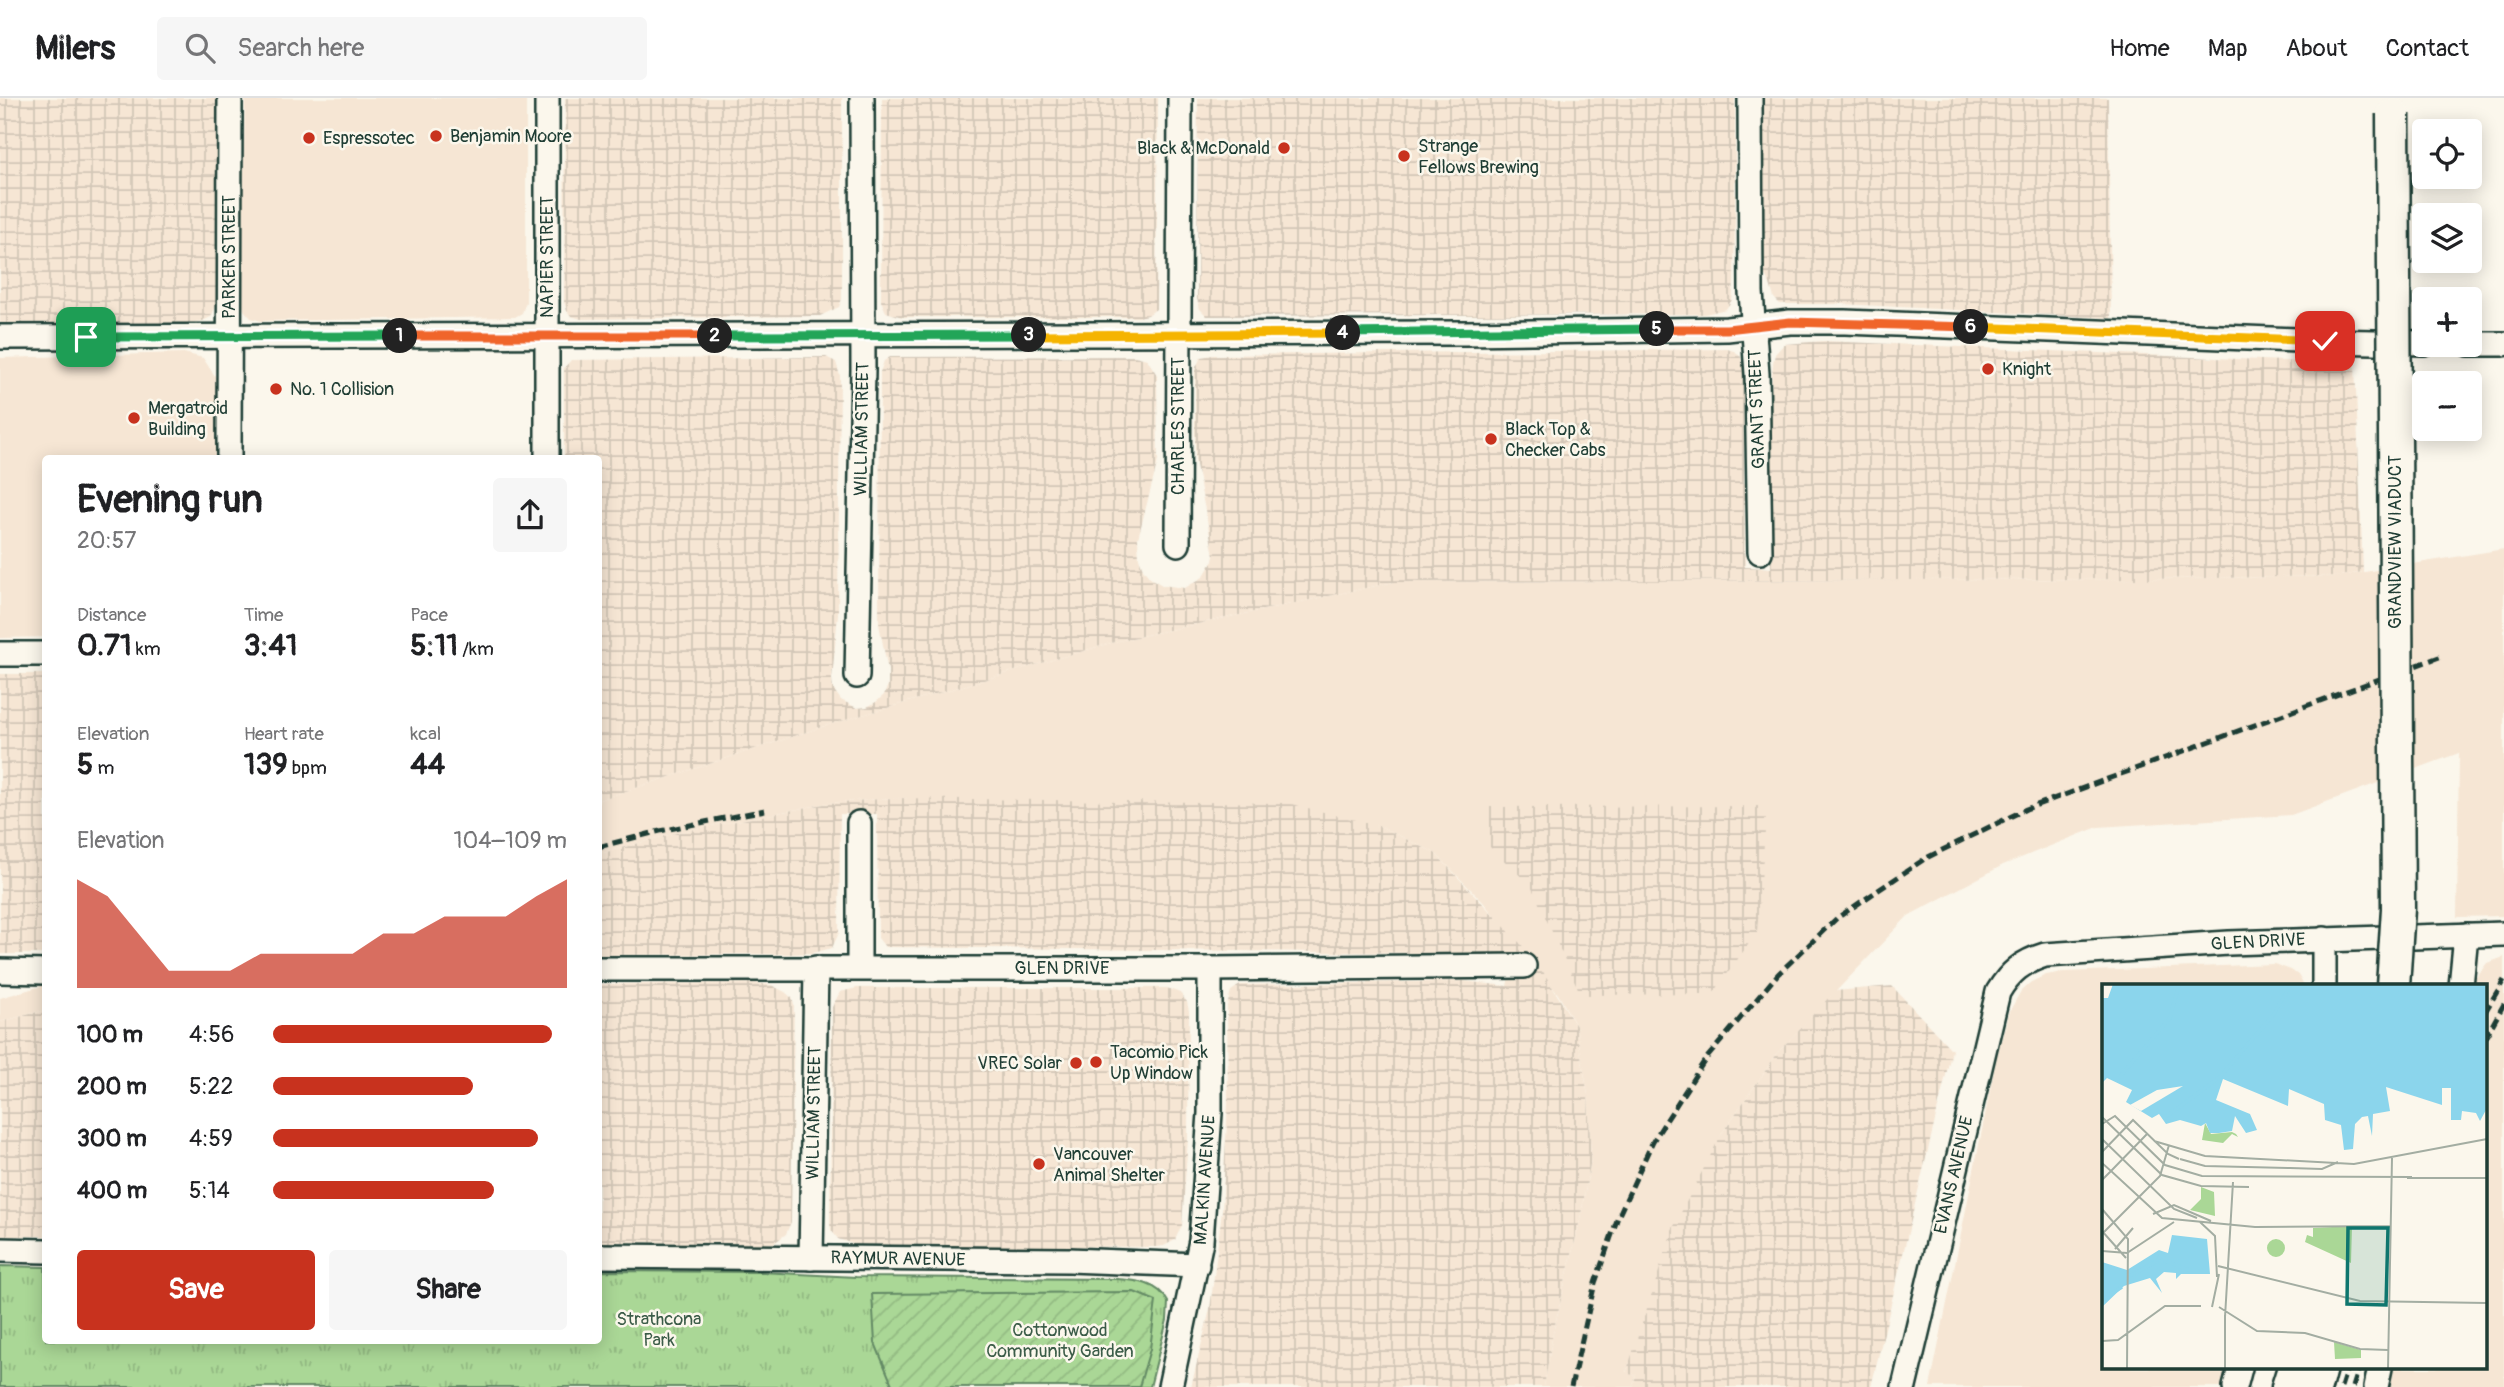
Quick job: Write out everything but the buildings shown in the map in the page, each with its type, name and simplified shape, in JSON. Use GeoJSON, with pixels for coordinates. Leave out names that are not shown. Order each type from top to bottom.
{"type":"FeatureCollection","features":[{"type":"Feature","properties":{"kind":"main road","name":"GRANDVIEW VIADUCT"},"geometry":{"type":"LineString","coordinates":[[2393,106],[2398,909],[2393,984]]}},
{"type":"Feature","properties":{"kind":"main road"},"geometry":{"type":"LineString","coordinates":[[2288,1387],[2293,1370]]}},
{"type":"Feature","properties":{"kind":"main road"},"geometry":{"type":"LineString","coordinates":[[2315,1387],[2319,1370]]}},
{"type":"Feature","properties":{"kind":"street","name":"PARKER STREET"},"geometry":{"type":"LineString","coordinates":[[229,455],[230,98]]}},
{"type":"Feature","properties":{"kind":"street","name":"NAPIER STREET"},"geometry":{"type":"LineString","coordinates":[[547,98],[547,455]]}},
{"type":"Feature","properties":{"kind":"street","name":"WILLIAM STREET"},"geometry":{"type":"LineString","coordinates":[[858,676],[863,335],[862,98]]}},
{"type":"Feature","properties":{"kind":"street","name":"CHARLES STREET"},"geometry":{"type":"LineString","coordinates":[[1178,544],[1180,98]]}},
{"type":"Feature","properties":{"kind":"street","name":"GRANT STREET"},"geometry":{"type":"LineString","coordinates":[[1750,98],[1751,292],[1757,374],[1760,552]]}},
{"type":"Feature","properties":{"kind":"street"},"geometry":{"type":"LineString","coordinates":[[0,337],[1465,333],[1727,329],[1790,322],[1845,322],[2412,343]]}},
{"type":"Feature","properties":{"kind":"street"},"geometry":{"type":"LineString","coordinates":[[2482,344],[2504,344]]}},
{"type":"Feature","properties":{"kind":"street"},"geometry":{"type":"LineString","coordinates":[[0,654],[42,654]]}},
{"type":"Feature","properties":{"kind":"street"},"geometry":{"type":"LineString","coordinates":[[859,822],[859,968]]}},
{"type":"Feature","properties":{"kind":"street","name":"GLEN DRIVE"},"geometry":{"type":"LineString","coordinates":[[2015,968],[2045,955],[2324,939],[2504,934]]}},
{"type":"Feature","properties":{"kind":"street"},"geometry":{"type":"LineString","coordinates":[[2461,984],[2466,935]]}},
{"type":"Feature","properties":{"kind":"street"},"geometry":{"type":"LineString","coordinates":[[2324,939],[2324,984]]}},
{"type":"Feature","properties":{"kind":"street","name":"GLEN DRIVE"},"geometry":{"type":"LineString","coordinates":[[602,969],[1524,966]]}},
{"type":"Feature","properties":{"kind":"street","name":"WILLIAM STREET"},"geometry":{"type":"LineString","coordinates":[[811,1258],[816,968]]}},
{"type":"Feature","properties":{"kind":"street","name":"EVANS AVENUE"},"geometry":{"type":"LineString","coordinates":[[1904,1387],[1998,992],[2015,968]]}},
{"type":"Feature","properties":{"kind":"street","name":"MALKIN AVENUE"},"geometry":{"type":"LineString","coordinates":[[1170,1387],[1197,1265],[1204,1214],[1210,1113],[1210,969]]}},
{"type":"Feature","properties":{"kind":"street"},"geometry":{"type":"LineString","coordinates":[[0,971],[42,972]]}},
{"type":"Feature","properties":{"kind":"street"},"geometry":{"type":"LineString","coordinates":[[0,1250],[42,1251]]}},
{"type":"Feature","properties":{"kind":"street","name":"RAYMUR AVENUE"},"geometry":{"type":"LineString","coordinates":[[602,1256],[1197,1265]]}},
{"type":"Feature","properties":{"kind":"street"},"geometry":{"type":"LineString","coordinates":[[2235,1387],[2239,1370]]}},
{"type":"Feature","properties":{"kind":"shaded area"},"geometry":{"type":"Polygon","coordinates":[[[0,98],[216,98],[220,297],[211,317],[203,321],[139,329],[0,328],[0,98]]]}},
{"type":"Feature","properties":{"kind":"shaded area"},"geometry":{"type":"Polygon","coordinates":[[[245,98],[526,98],[526,302],[522,313],[515,317],[261,321],[251,318],[244,310],[241,298],[245,98]]]}},
{"type":"Feature","properties":{"kind":"shaded area"},"geometry":{"type":"Polygon","coordinates":[[[565,98],[842,98],[842,299],[839,307],[820,316],[581,319],[571,316],[564,302],[565,98]]]}},
{"type":"Feature","properties":{"kind":"shaded area"},"geometry":{"type":"Polygon","coordinates":[[[882,98],[1158,98],[1156,309],[1139,317],[902,317],[886,312],[881,301],[882,98]]]}},
{"type":"Feature","properties":{"kind":"shaded area"},"geometry":{"type":"Polygon","coordinates":[[[1198,98],[1735,98],[1732,300],[1726,309],[1705,314],[1207,316],[1200,309],[1197,299],[1198,98]]]}},
{"type":"Feature","properties":{"kind":"shaded area"},"geometry":{"type":"Polygon","coordinates":[[[1762,98],[2108,98],[2111,318],[1842,304],[1780,304],[1774,298],[1762,270],[1762,98]]]}},
{"type":"Feature","properties":{"kind":"shaded area"},"geometry":{"type":"Polygon","coordinates":[[[1824,341],[2355,364],[2363,572],[2340,576],[2146,579],[1394,582],[1118,641],[828,725],[602,799],[602,455],[564,455],[564,368],[571,360],[826,357],[836,362],[840,376],[838,614],[832,679],[833,689],[841,700],[857,708],[876,702],[884,695],[888,685],[879,624],[880,372],[884,361],[890,357],[1135,356],[1147,359],[1157,375],[1158,461],[1138,538],[1139,558],[1150,578],[1162,585],[1185,588],[1203,577],[1214,555],[1195,460],[1195,369],[1201,357],[1734,351],[1740,355],[1743,364],[1745,567],[1771,568],[1771,390],[1775,354],[1784,344],[1824,341]]]}},
{"type":"Feature","properties":{"kind":"shaded area"},"geometry":{"type":"Polygon","coordinates":[[[184,353],[203,358],[215,376],[217,385],[219,455],[42,455],[42,637],[0,638],[0,358],[184,353]]]}},
{"type":"Feature","properties":{"kind":"shaded area"},"geometry":{"type":"Polygon","coordinates":[[[2504,549],[2504,916],[2457,917],[2459,753],[2291,815],[2098,827],[2003,865],[1908,916],[1779,1051],[1722,1133],[1626,1372],[1636,1376],[1632,1387],[1544,1387],[1591,1159],[1588,1095],[1576,1026],[1558,994],[1483,902],[1435,853],[1379,826],[892,798],[829,803],[680,832],[602,853],[602,799],[828,725],[1118,641],[1394,582],[2340,576],[2504,549]]]}},
{"type":"Feature","properties":{"kind":"shaded area"},"geometry":{"type":"Polygon","coordinates":[[[0,674],[42,674],[42,954],[0,954],[0,674]]]}},
{"type":"Feature","properties":{"kind":"shaded area"},"geometry":{"type":"Polygon","coordinates":[[[892,798],[1288,803],[1379,826],[1435,853],[1536,960],[1576,1026],[1588,1095],[1591,1159],[1544,1387],[1191,1387],[1210,1309],[1222,1210],[1228,1104],[1227,1006],[1231,991],[1240,985],[1463,981],[1507,986],[1514,954],[885,947],[878,938],[877,814],[840,814],[839,933],[832,948],[813,953],[791,954],[602,955],[602,853],[680,832],[829,803],[892,798]]]}},
{"type":"Feature","properties":{"kind":"shaded area"},"geometry":{"type":"Polygon","coordinates":[[[1767,806],[1757,932],[1713,994],[1581,995],[1531,886],[1490,847],[1490,807],[1767,806]]]}},
{"type":"Feature","properties":{"kind":"shaded area"},"geometry":{"type":"Polygon","coordinates":[[[2504,957],[2504,1387],[2387,1387],[2391,1370],[2486,1370],[2486,984],[2473,984],[2487,963],[2504,957]]]}},
{"type":"Feature","properties":{"kind":"shaded area"},"geometry":{"type":"Polygon","coordinates":[[[2274,964],[2291,970],[2303,984],[2102,984],[2102,1370],[2226,1370],[2222,1387],[1930,1387],[1997,1056],[2009,1012],[2021,991],[2031,982],[2046,975],[2064,972],[2274,964]]]}},
{"type":"Feature","properties":{"kind":"shaded area"},"geometry":{"type":"Polygon","coordinates":[[[755,983],[771,985],[792,998],[791,1222],[786,1234],[774,1243],[602,1242],[602,984],[755,983]]]}},
{"type":"Feature","properties":{"kind":"shaded area"},"geometry":{"type":"Polygon","coordinates":[[[42,986],[42,1011],[0,1022],[0,998],[42,986]]]}},
{"type":"Feature","properties":{"kind":"shaded area"},"geometry":{"type":"Polygon","coordinates":[[[1892,986],[1952,1050],[1871,1387],[1632,1387],[1636,1376],[1626,1373],[1673,1228],[1722,1133],[1779,1051],[1835,991],[1892,986]]]}},
{"type":"Feature","properties":{"kind":"shaded area"},"geometry":{"type":"Polygon","coordinates":[[[857,988],[1167,988],[1180,993],[1187,1002],[1189,1011],[1188,1138],[1182,1225],[1175,1240],[1156,1247],[856,1245],[838,1239],[830,1224],[832,1007],[840,992],[857,988]]]}},
{"type":"Feature","properties":{"kind":"shaded area"},"geometry":{"type":"Polygon","coordinates":[[[42,1011],[42,1236],[0,1236],[0,1022],[42,1011]]]}},
{"type":"Feature","properties":{"kind":"green space","name":"Strathcona Park"},"geometry":{"type":"Polygon","coordinates":[[[0,1266],[42,1267],[42,1344],[602,1344],[602,1271],[1117,1279],[1153,1287],[1168,1302],[1167,1320],[1150,1387],[0,1387],[0,1266]]]}},
{"type":"Feature","properties":{"kind":"green space","name":"Cottonwood Community Garden"},"geometry":{"type":"Polygon","coordinates":[[[1134,1292],[1156,1301],[1150,1349],[1139,1387],[893,1387],[875,1343],[872,1294],[1134,1292]]]}},
{"type":"Feature","properties":{"kind":"railway"},"geometry":{"type":"LineString","coordinates":[[1571,1387],[1595,1283],[1618,1217],[1653,1141],[1705,1060],[1778,974],[1837,918],[1926,858],[2026,809],[2442,656]]}},
{"type":"Feature","properties":{"kind":"railway"},"geometry":{"type":"LineString","coordinates":[[602,846],[660,831],[765,810]]}},
{"type":"Feature","properties":{"kind":"railway"},"geometry":{"type":"LineString","coordinates":[[2486,1010],[2504,980]]}},
{"type":"Feature","properties":{"kind":"railway"},"geometry":{"type":"LineString","coordinates":[[2486,1036],[2504,1004]]}},
{"type":"Feature","properties":{"kind":"railway"},"geometry":{"type":"LineString","coordinates":[[2341,1387],[2346,1370]]}},
{"type":"Feature","properties":{"kind":"railway"},"geometry":{"type":"LineString","coordinates":[[2353,1387],[2358,1370]]}},
{"type":"Feature","properties":{"kind":"place","name":"Benjamin Moore"},"geometry":{"type":"Point","coordinates":[436,136]}},
{"type":"Feature","properties":{"kind":"place","name":"Espressotec"},"geometry":{"type":"Point","coordinates":[309,138]}},
{"type":"Feature","properties":{"kind":"place","name":"Black & McDonald"},"geometry":{"type":"Point","coordinates":[1284,148]}},
{"type":"Feature","properties":{"kind":"place","name":"Strange Fellows Brewing"},"geometry":{"type":"Point","coordinates":[1404,156]}},
{"type":"Feature","properties":{"kind":"place","name":"Knight"},"geometry":{"type":"Point","coordinates":[1988,369]}},
{"type":"Feature","properties":{"kind":"place","name":"No. 1 Collision"},"geometry":{"type":"Point","coordinates":[276,389]}},
{"type":"Feature","properties":{"kind":"place","name":"Mergatroid Building"},"geometry":{"type":"Point","coordinates":[134,418]}},
{"type":"Feature","properties":{"kind":"place","name":"Black Top & Checker Cabs"},"geometry":{"type":"Point","coordinates":[1491,439]}},
{"type":"Feature","properties":{"kind":"place","name":"Tacomio Pick Up Window"},"geometry":{"type":"Point","coordinates":[1096,1062]}},
{"type":"Feature","properties":{"kind":"place","name":"VREC Solar"},"geometry":{"type":"Point","coordinates":[1076,1063]}},
{"type":"Feature","properties":{"kind":"place","name":"Vancouver Animal Shelter"},"geometry":{"type":"Point","coordinates":[1039,1164]}},
{"type":"Feature","properties":{"kind":"route"},"geometry":{"type":"LineString","coordinates":[[86,337],[1465,333],[1727,329],[1790,322],[1845,322],[2325,341]]}}]}
